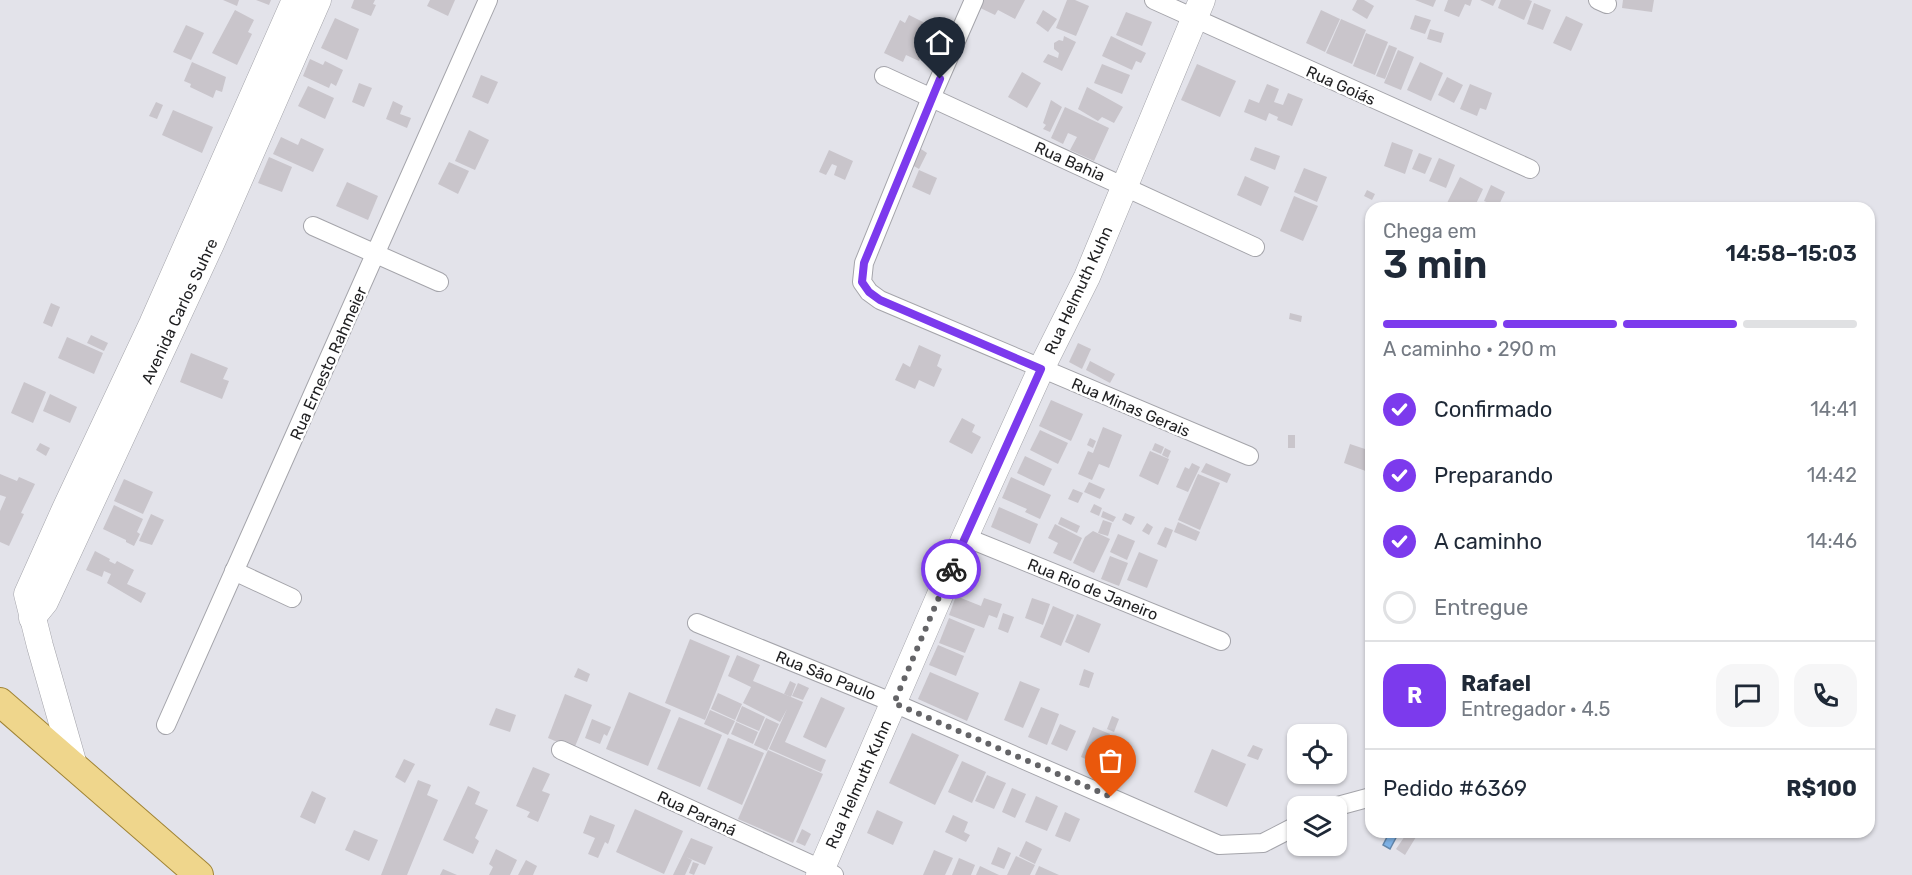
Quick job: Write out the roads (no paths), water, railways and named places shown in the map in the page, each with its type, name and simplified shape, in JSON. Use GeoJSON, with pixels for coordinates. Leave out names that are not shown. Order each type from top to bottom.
{"type":"FeatureCollection","features":[{"type":"Feature","properties":{"kind":"main road"},"geometry":{"type":"LineString","coordinates":[[0,702],[199,875]]}},
{"type":"Feature","properties":{"kind":"street","name":"Avenida Carlos Suhre"},"geometry":{"type":"LineString","coordinates":[[74,765],[32,618],[45,602],[226,182],[295,0]]}},
{"type":"Feature","properties":{"kind":"street","name":"Avenida Carlos Suhre"},"geometry":{"type":"LineString","coordinates":[[226,182],[318,0]]}},
{"type":"Feature","properties":{"kind":"street","name":"Rua Ernesto Rahmeier"},"geometry":{"type":"LineString","coordinates":[[166,725],[488,0]]}},
{"type":"Feature","properties":{"kind":"street"},"geometry":{"type":"LineString","coordinates":[[931,98],[974,0]]}},
{"type":"Feature","properties":{"kind":"street","name":"Rua Goiás"},"geometry":{"type":"LineString","coordinates":[[1154,0],[1198,9],[1530,169]]}},
{"type":"Feature","properties":{"kind":"street","name":"Rua Helmuth Kuhn"},"geometry":{"type":"LineString","coordinates":[[825,873],[965,537],[1041,369],[1087,277],[1198,9]]}},
{"type":"Feature","properties":{"kind":"street","name":"Rua Bahia"},"geometry":{"type":"LineString","coordinates":[[884,76],[1255,247]]}},
{"type":"Feature","properties":{"kind":"street","name":"Rua Minas Gerais"},"geometry":{"type":"LineString","coordinates":[[931,98],[864,263],[862,282],[869,292],[880,300],[1249,456]]}},
{"type":"Feature","properties":{"kind":"street"},"geometry":{"type":"LineString","coordinates":[[313,226],[439,282]]}},
{"type":"Feature","properties":{"kind":"street","name":"Rua Rio de Janeiro"},"geometry":{"type":"LineString","coordinates":[[965,537],[1221,640]]}},
{"type":"Feature","properties":{"kind":"street"},"geometry":{"type":"LineString","coordinates":[[234,571],[292,598]]}},
{"type":"Feature","properties":{"kind":"street","name":"Rua São Paulo"},"geometry":{"type":"LineString","coordinates":[[697,623],[894,703],[1220,845],[1263,843],[1287,831]]}},
{"type":"Feature","properties":{"kind":"street","name":"Rua Paraná"},"geometry":{"type":"LineString","coordinates":[[561,750],[825,873]]}},
{"type":"Feature","properties":{"kind":"street"},"geometry":{"type":"LineString","coordinates":[[1347,803],[1365,799]]}},
{"type":"Feature","properties":{"kind":"water"},"geometry":{"type":"Polygon","coordinates":[[[1386,838],[1396,838],[1390,849],[1383,845],[1386,838]]]}}]}
